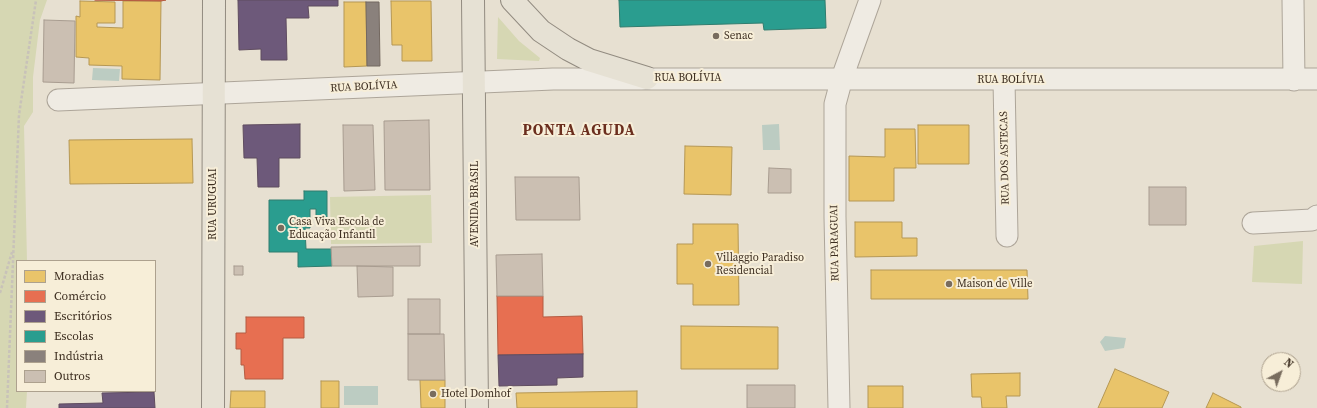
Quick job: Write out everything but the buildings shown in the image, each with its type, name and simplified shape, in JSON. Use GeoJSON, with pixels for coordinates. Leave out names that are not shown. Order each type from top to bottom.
{"type":"FeatureCollection","features":[{"type":"Feature","properties":{"kind":"main road","name":"RUA URUGUAI"},"geometry":{"type":"LineString","coordinates":[[213,408],[214,0]]}},
{"type":"Feature","properties":{"kind":"main road","name":"AVENIDA BRASIL"},"geometry":{"type":"LineString","coordinates":[[473,0],[477,408]]}},
{"type":"Feature","properties":{"kind":"main road"},"geometry":{"type":"LineString","coordinates":[[512,0],[541,31],[568,49],[589,60],[647,78]]}},
{"type":"Feature","properties":{"kind":"street","name":"RUA PARAGUAI"},"geometry":{"type":"LineString","coordinates":[[839,408],[835,240],[835,104],[842,78],[870,0]]}},
{"type":"Feature","properties":{"kind":"street"},"geometry":{"type":"LineString","coordinates":[[1293,0],[1294,80]]}},
{"type":"Feature","properties":{"kind":"street","name":"RUA BOLÍVIA"},"geometry":{"type":"LineString","coordinates":[[58,100],[474,82],[647,78],[1317,80]]}},
{"type":"Feature","properties":{"kind":"street","name":"RUA DOS ASTECAS"},"geometry":{"type":"LineString","coordinates":[[1004,80],[1007,236]]}},
{"type":"Feature","properties":{"kind":"street"},"geometry":{"type":"LineString","coordinates":[[1253,223],[1312,220],[1317,216]]}},
{"type":"Feature","properties":{"kind":"path"},"geometry":{"type":"LineString","coordinates":[[7,408],[19,115],[36,0]]}},
{"type":"Feature","properties":{"kind":"path"},"geometry":{"type":"LineString","coordinates":[[0,294],[14,248]]}},
{"type":"Feature","properties":{"kind":"green space"},"geometry":{"type":"Polygon","coordinates":[[[0,0],[47,0],[40,20],[33,77],[33,112],[24,126],[27,260],[16,260],[16,392],[27,392],[26,408],[0,408],[0,0]]]}},
{"type":"Feature","properties":{"kind":"green space"},"geometry":{"type":"Polygon","coordinates":[[[498,17],[519,41],[540,58],[539,61],[497,59],[498,17]]]}},
{"type":"Feature","properties":{"kind":"green space"},"geometry":{"type":"Polygon","coordinates":[[[431,195],[432,243],[331,244],[330,197],[431,195]]]}},
{"type":"Feature","properties":{"kind":"green space"},"geometry":{"type":"Polygon","coordinates":[[[1303,241],[1302,284],[1252,282],[1254,246],[1303,241]]]}},
{"type":"Feature","properties":{"kind":"shaded area"},"geometry":{"type":"Polygon","coordinates":[[[93,68],[120,69],[119,81],[92,80],[93,68]]]}},
{"type":"Feature","properties":{"kind":"shaded area"},"geometry":{"type":"Polygon","coordinates":[[[779,124],[780,150],[763,150],[762,125],[779,124]]]}},
{"type":"Feature","properties":{"kind":"shaded area"},"geometry":{"type":"Polygon","coordinates":[[[1105,336],[1126,338],[1124,348],[1105,351],[1100,342],[1105,336]]]}},
{"type":"Feature","properties":{"kind":"shaded area"},"geometry":{"type":"Polygon","coordinates":[[[344,386],[378,386],[378,405],[344,405],[344,386]]]}},
{"type":"Feature","properties":{"kind":"place","name":"Senac"},"geometry":{"type":"Point","coordinates":[716,36]}},
{"type":"Feature","properties":{"kind":"place","name":"Casa Viva Escola de Educação Infantil"},"geometry":{"type":"Point","coordinates":[281,228]}},
{"type":"Feature","properties":{"kind":"place","name":"Villaggio Paradiso Residencial"},"geometry":{"type":"Point","coordinates":[708,264]}},
{"type":"Feature","properties":{"kind":"place","name":"Maison de Ville"},"geometry":{"type":"Point","coordinates":[949,284]}},
{"type":"Feature","properties":{"kind":"place","name":"Hotel Domhof"},"geometry":{"type":"Point","coordinates":[433,394]}},
{"type":"Feature","properties":{"kind":"district","name":"PONTA AGUDA"},"geometry":{"type":"Point","coordinates":[579,131]}}]}
